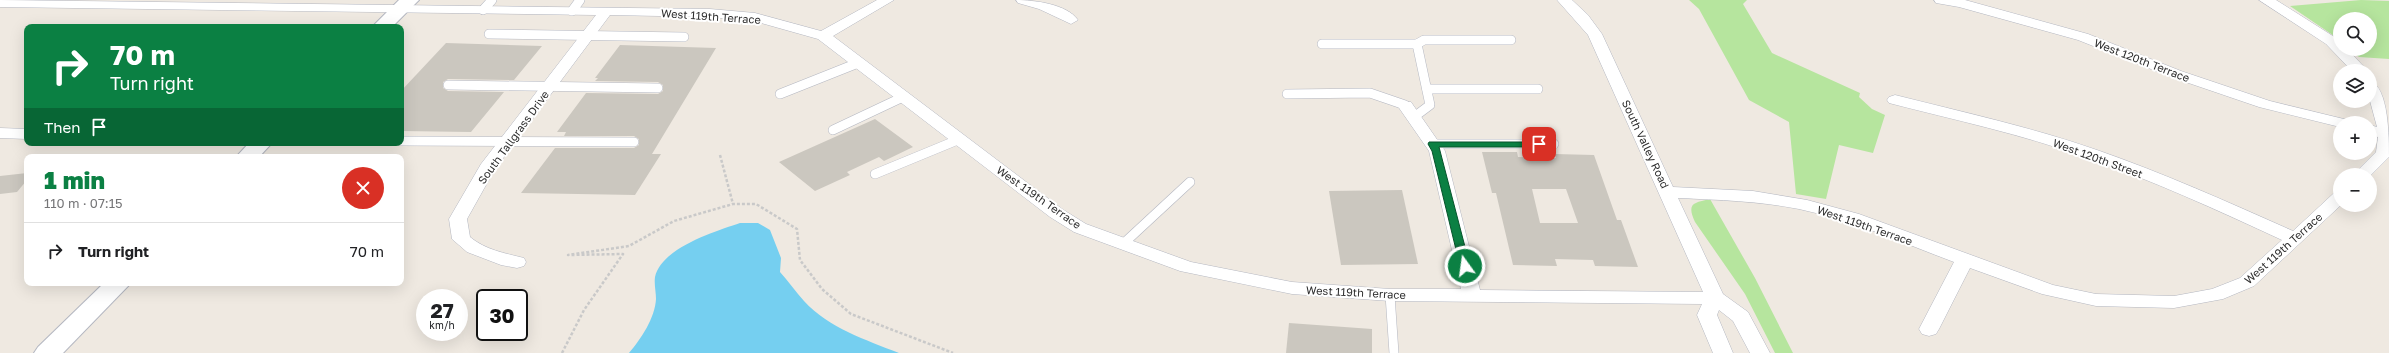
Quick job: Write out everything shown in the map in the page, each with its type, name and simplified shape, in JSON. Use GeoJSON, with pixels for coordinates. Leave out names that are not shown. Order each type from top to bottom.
{"type":"FeatureCollection","features":[{"type":"Feature","properties":{"kind":"street"},"geometry":{"type":"LineString","coordinates":[[822,36],[886,0]]}},
{"type":"Feature","properties":{"kind":"street"},"geometry":{"type":"LineString","coordinates":[[1023,0],[1044,6],[1071,20]]}},
{"type":"Feature","properties":{"kind":"street","name":"South Valley Road"},"geometry":{"type":"LineString","coordinates":[[1564,0],[1583,18],[1595,34],[1715,298]]}},
{"type":"Feature","properties":{"kind":"street","name":"West 120th Terrace"},"geometry":{"type":"LineString","coordinates":[[1941,0],[1960,3],[2083,37],[2176,74],[2265,104],[2333,121]]}},
{"type":"Feature","properties":{"kind":"street"},"geometry":{"type":"LineString","coordinates":[[2266,0],[2331,41],[2353,64]]}},
{"type":"Feature","properties":{"kind":"street"},"geometry":{"type":"LineString","coordinates":[[0,3],[405,5]]}},
{"type":"Feature","properties":{"kind":"street"},"geometry":{"type":"LineString","coordinates":[[384,24],[405,5]]}},
{"type":"Feature","properties":{"kind":"street","name":"West 119th Terrace"},"geometry":{"type":"LineString","coordinates":[[405,5],[576,5],[606,11],[710,13],[755,17],[777,21],[822,36],[1080,228],[1187,267],[1292,288],[1390,295],[1715,298]]}},
{"type":"Feature","properties":{"kind":"street","name":"South Tallgrass Drive"},"geometry":{"type":"LineString","coordinates":[[517,262],[488,257],[473,250],[461,239],[458,219],[487,168],[606,11]]}},
{"type":"Feature","properties":{"kind":"street"},"geometry":{"type":"LineString","coordinates":[[2368,168],[2385,151],[2388,134],[2381,104],[2377,97]]}},
{"type":"Feature","properties":{"kind":"street","name":"West 120th Street"},"geometry":{"type":"LineString","coordinates":[[1895,100],[2015,131],[2091,154],[2230,209],[2294,238]]}},
{"type":"Feature","properties":{"kind":"street"},"geometry":{"type":"LineString","coordinates":[[1410,111],[1437,151],[1472,295]]}},
{"type":"Feature","properties":{"kind":"street"},"geometry":{"type":"LineString","coordinates":[[2377,132],[2388,134]]}},
{"type":"Feature","properties":{"kind":"street"},"geometry":{"type":"LineString","coordinates":[[0,134],[24,134]]}},
{"type":"Feature","properties":{"kind":"street"},"geometry":{"type":"LineString","coordinates":[[250,154],[258,146]]}},
{"type":"Feature","properties":{"kind":"street","name":"West 119th Terrace"},"geometry":{"type":"LineString","coordinates":[[1668,192],[1752,196],[1801,204],[1853,218],[2014,279],[2076,297],[2133,302],[2174,302],[2216,295],[2247,282],[2333,202]]}},
{"type":"Feature","properties":{"kind":"street"},"geometry":{"type":"LineString","coordinates":[[1929,329],[1964,261]]}},
{"type":"Feature","properties":{"kind":"street"},"geometry":{"type":"LineString","coordinates":[[48,353],[116,286]]}},
{"type":"Feature","properties":{"kind":"street"},"geometry":{"type":"LineString","coordinates":[[1723,353],[1707,315],[1715,298],[1741,316],[1760,353]]}},
{"type":"Feature","properties":{"kind":"lane"},"geometry":{"type":"LineString","coordinates":[[489,34],[684,37]]}},
{"type":"Feature","properties":{"kind":"lane"},"geometry":{"type":"LineString","coordinates":[[1322,44],[1417,44],[1424,40],[1511,40]]}},
{"type":"Feature","properties":{"kind":"lane"},"geometry":{"type":"LineString","coordinates":[[1286,94],[1370,94],[1410,111],[1430,105],[1417,44]]}},
{"type":"Feature","properties":{"kind":"lane"},"geometry":{"type":"LineString","coordinates":[[780,94],[858,63]]}},
{"type":"Feature","properties":{"kind":"lane"},"geometry":{"type":"LineString","coordinates":[[448,84],[658,88]]}},
{"type":"Feature","properties":{"kind":"lane"},"geometry":{"type":"LineString","coordinates":[[1427,89],[1538,89]]}},
{"type":"Feature","properties":{"kind":"lane"},"geometry":{"type":"LineString","coordinates":[[833,130],[904,97]]}},
{"type":"Feature","properties":{"kind":"lane"},"geometry":{"type":"LineString","coordinates":[[875,174],[960,140]]}},
{"type":"Feature","properties":{"kind":"lane"},"geometry":{"type":"LineString","coordinates":[[404,142],[634,142]]}},
{"type":"Feature","properties":{"kind":"lane"},"geometry":{"type":"LineString","coordinates":[[1432,144],[1554,144]]}},
{"type":"Feature","properties":{"kind":"lane"},"geometry":{"type":"LineString","coordinates":[[1123,244],[1190,182]]}},
{"type":"Feature","properties":{"kind":"lane"},"geometry":{"type":"LineString","coordinates":[[1390,295],[1394,353]]}},
{"type":"Feature","properties":{"kind":"path"},"geometry":{"type":"LineString","coordinates":[[720,156],[733,204]]}},
{"type":"Feature","properties":{"kind":"path"},"geometry":{"type":"LineString","coordinates":[[562,353],[584,310],[623,254],[568,255],[629,246],[674,221],[733,204],[756,204],[797,229],[800,260],[822,289],[851,314],[953,353]]}},
{"type":"Feature","properties":{"kind":"green space"},"geometry":{"type":"Polygon","coordinates":[[[1689,0],[1747,0],[1743,4],[1772,53],[1860,93],[1859,97],[1872,109],[1885,115],[1873,153],[1839,145],[1826,199],[1796,194],[1789,122],[1749,100],[1699,9],[1689,0]]]}},
{"type":"Feature","properties":{"kind":"green space"},"geometry":{"type":"Polygon","coordinates":[[[2361,0],[2389,1],[2389,59],[2358,56],[2377,56],[2377,12],[2333,12],[2333,35],[2290,6],[2361,0]]]}},
{"type":"Feature","properties":{"kind":"green space"},"geometry":{"type":"Polygon","coordinates":[[[1710,199],[1755,278],[1793,353],[1775,353],[1745,294],[1695,222],[1691,208],[1695,203],[1710,199]]]}},
{"type":"Feature","properties":{"kind":"water"},"geometry":{"type":"Polygon","coordinates":[[[740,223],[758,223],[770,230],[781,258],[780,272],[804,301],[825,319],[848,332],[899,353],[629,353],[643,335],[650,321],[656,299],[655,277],[659,267],[667,257],[691,242],[740,223]]]}},
{"type":"Feature","properties":{"kind":"building"},"geometry":{"type":"Polygon","coordinates":[[[446,43],[542,46],[514,80],[448,79],[443,82],[443,88],[448,91],[504,92],[471,132],[404,131],[404,88],[446,43]]]}},
{"type":"Feature","properties":{"kind":"building"},"geometry":{"type":"Polygon","coordinates":[[[620,45],[716,48],[652,154],[661,154],[635,195],[521,193],[555,148],[634,148],[639,145],[639,139],[634,136],[564,136],[566,132],[557,132],[586,93],[658,94],[663,91],[663,85],[658,82],[595,81],[598,78],[595,78],[620,45]]]}},
{"type":"Feature","properties":{"kind":"building"},"geometry":{"type":"Polygon","coordinates":[[[875,119],[913,147],[884,161],[879,157],[847,172],[850,175],[815,191],[779,162],[875,119]]]}},
{"type":"Feature","properties":{"kind":"building"},"geometry":{"type":"Polygon","coordinates":[[[1482,152],[1517,152],[1518,157],[1556,158],[1555,154],[1594,155],[1617,220],[1621,220],[1638,267],[1595,266],[1593,260],[1555,259],[1557,266],[1513,265],[1496,193],[1492,193],[1482,152]],[[1532,189],[1540,223],[1578,223],[1566,189],[1532,189]]]}},
{"type":"Feature","properties":{"kind":"building"},"geometry":{"type":"Polygon","coordinates":[[[24,173],[24,184],[17,192],[0,194],[0,176],[24,173]]]}},
{"type":"Feature","properties":{"kind":"building"},"geometry":{"type":"Polygon","coordinates":[[[1402,190],[1418,264],[1341,265],[1329,191],[1402,190]]]}},
{"type":"Feature","properties":{"kind":"building"},"geometry":{"type":"Polygon","coordinates":[[[1289,323],[1372,329],[1372,353],[1286,353],[1289,323]]]}},
{"type":"Feature","properties":{"kind":"route"},"geometry":{"type":"LineString","coordinates":[[1465,266],[1437,151],[1432,144],[1539,144]]}}]}
